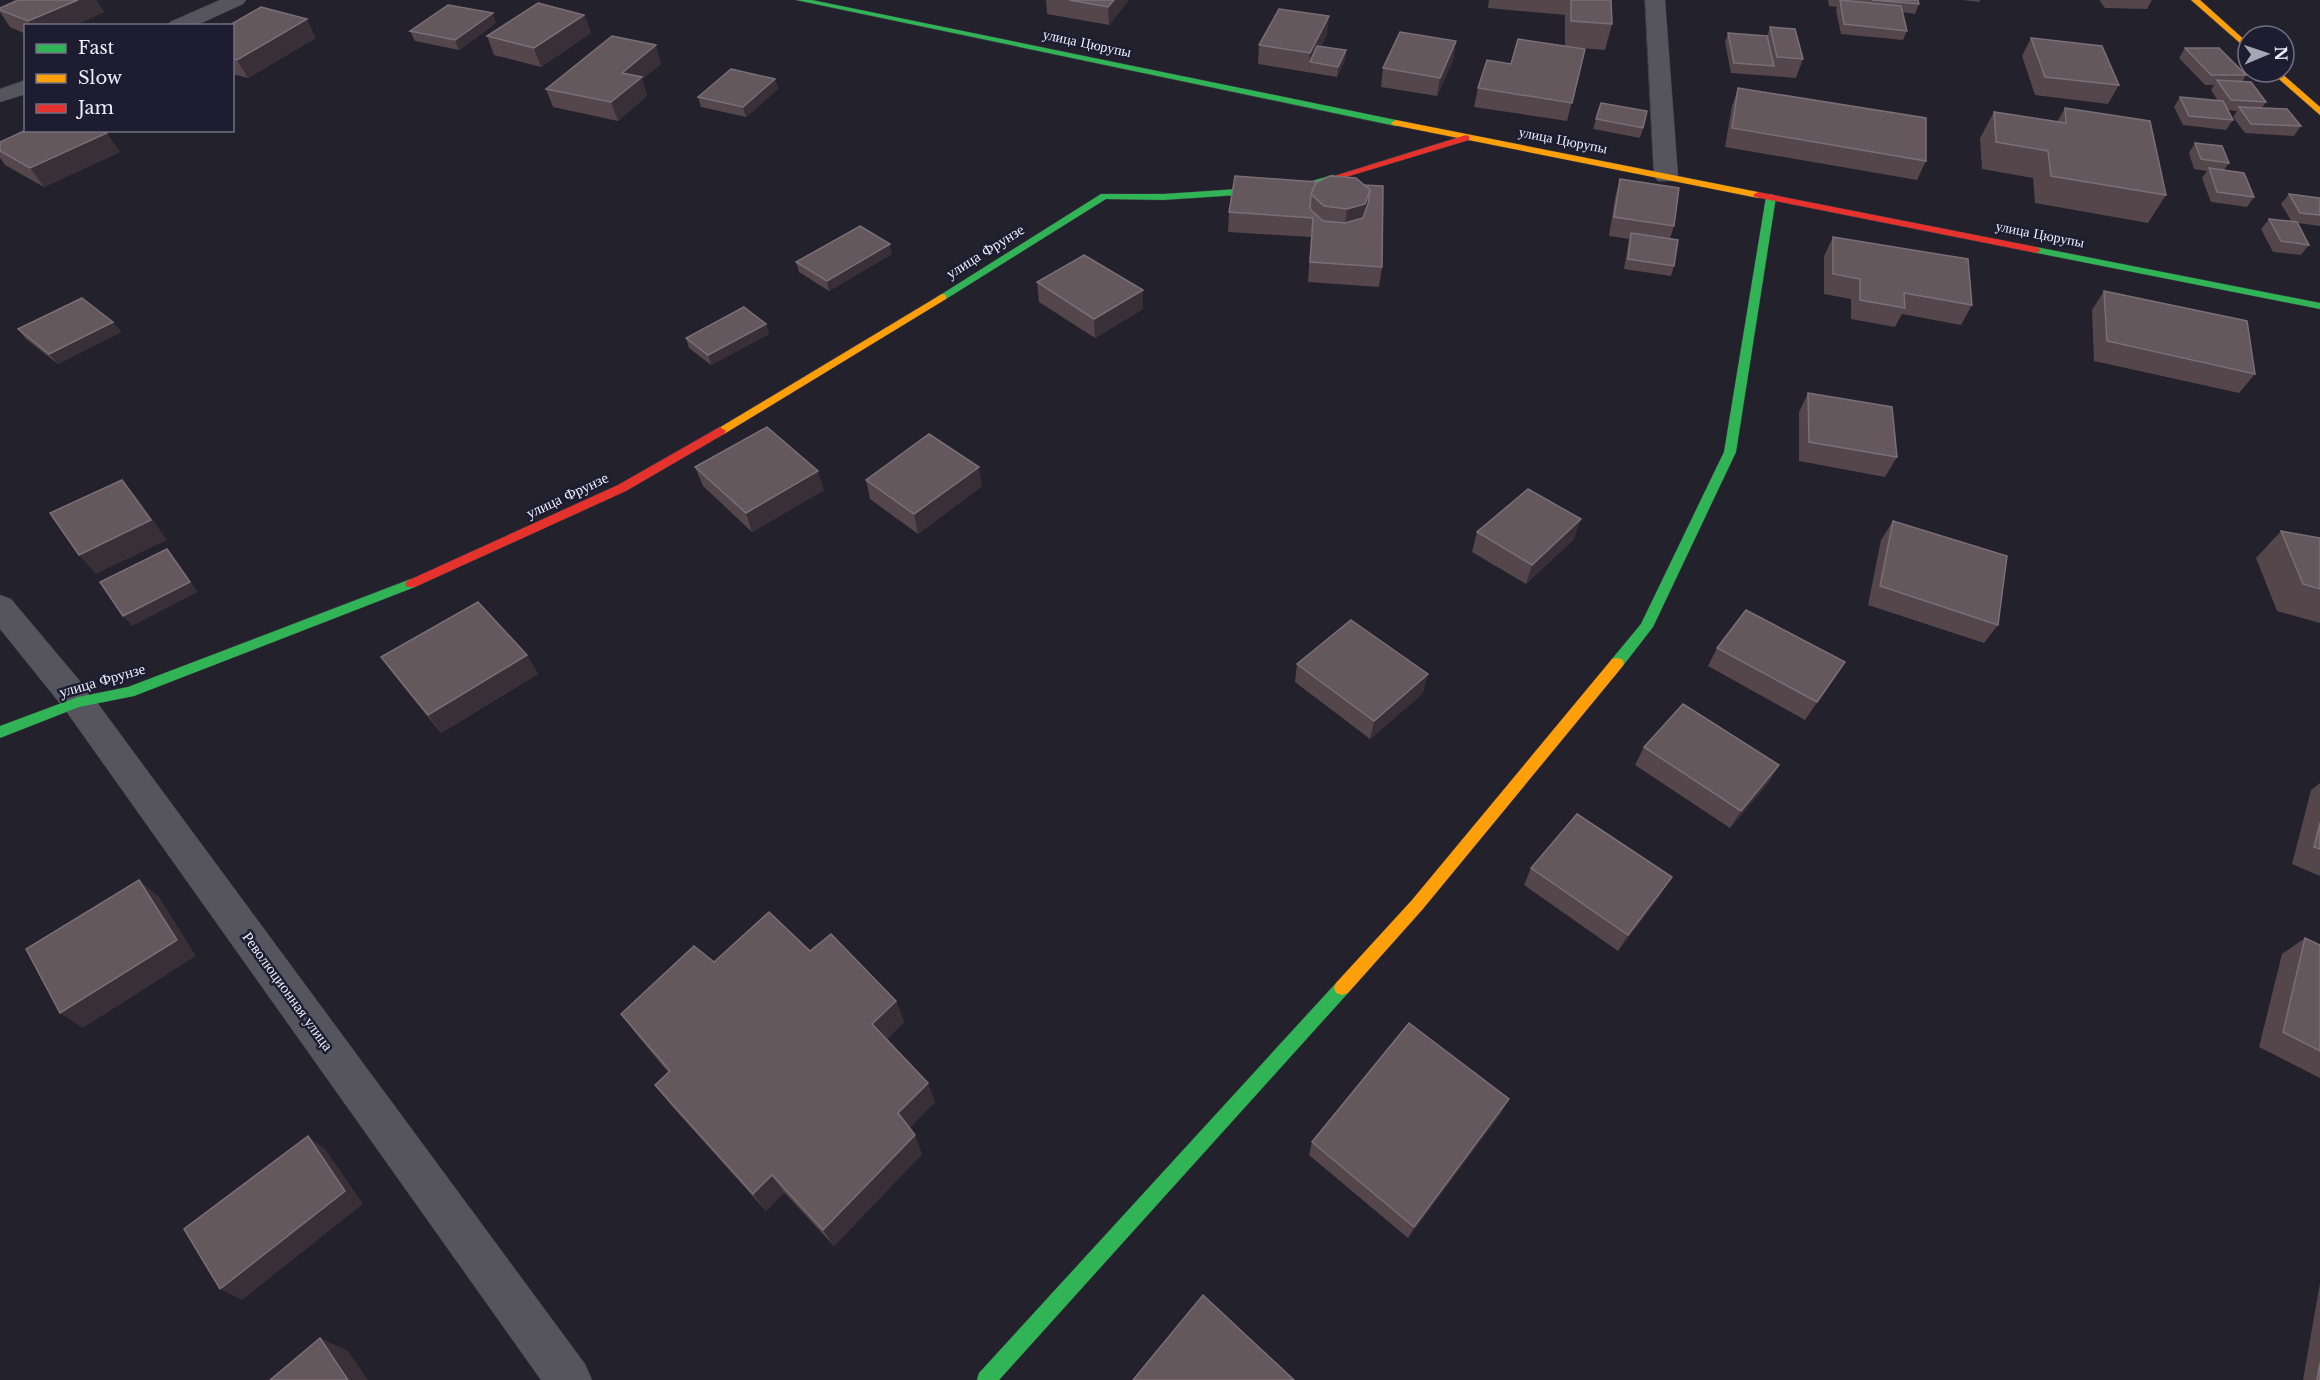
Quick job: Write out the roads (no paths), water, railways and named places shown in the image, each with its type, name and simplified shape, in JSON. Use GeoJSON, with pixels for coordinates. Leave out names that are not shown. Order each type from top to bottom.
{"type":"FeatureCollection","features":[{"type":"Feature","properties":{"kind":"street"},"geometry":{"type":"LineString","coordinates":[[182,24],[236,0]]}},
{"type":"Feature","properties":{"kind":"street","name":"улица Цюрупы"},"geometry":{"type":"LineString","coordinates":[[800,0],[1466,138],[2320,306]]}},
{"type":"Feature","properties":{"kind":"street"},"geometry":{"type":"LineString","coordinates":[[1655,0],[1666,176]]}},
{"type":"Feature","properties":{"kind":"street"},"geometry":{"type":"LineString","coordinates":[[2195,0],[2236,36]]}},
{"type":"Feature","properties":{"kind":"street"},"geometry":{"type":"LineString","coordinates":[[2288,84],[2320,112]]}},
{"type":"Feature","properties":{"kind":"street"},"geometry":{"type":"LineString","coordinates":[[0,96],[24,87]]}},
{"type":"Feature","properties":{"kind":"street","name":"улица Фрунзе"},"geometry":{"type":"LineString","coordinates":[[0,732],[78,702],[129,692],[440,573],[622,488],[842,360],[1104,196],[1163,197],[1299,188],[1466,138]]}},
{"type":"Feature","properties":{"kind":"street"},"geometry":{"type":"LineString","coordinates":[[986,1380],[1417,905],[1646,627],[1731,452],[1771,197]]}},
{"type":"Feature","properties":{"kind":"street","name":"Революционная улица"},"geometry":{"type":"LineString","coordinates":[[0,607],[78,702],[569,1380]]}}]}
